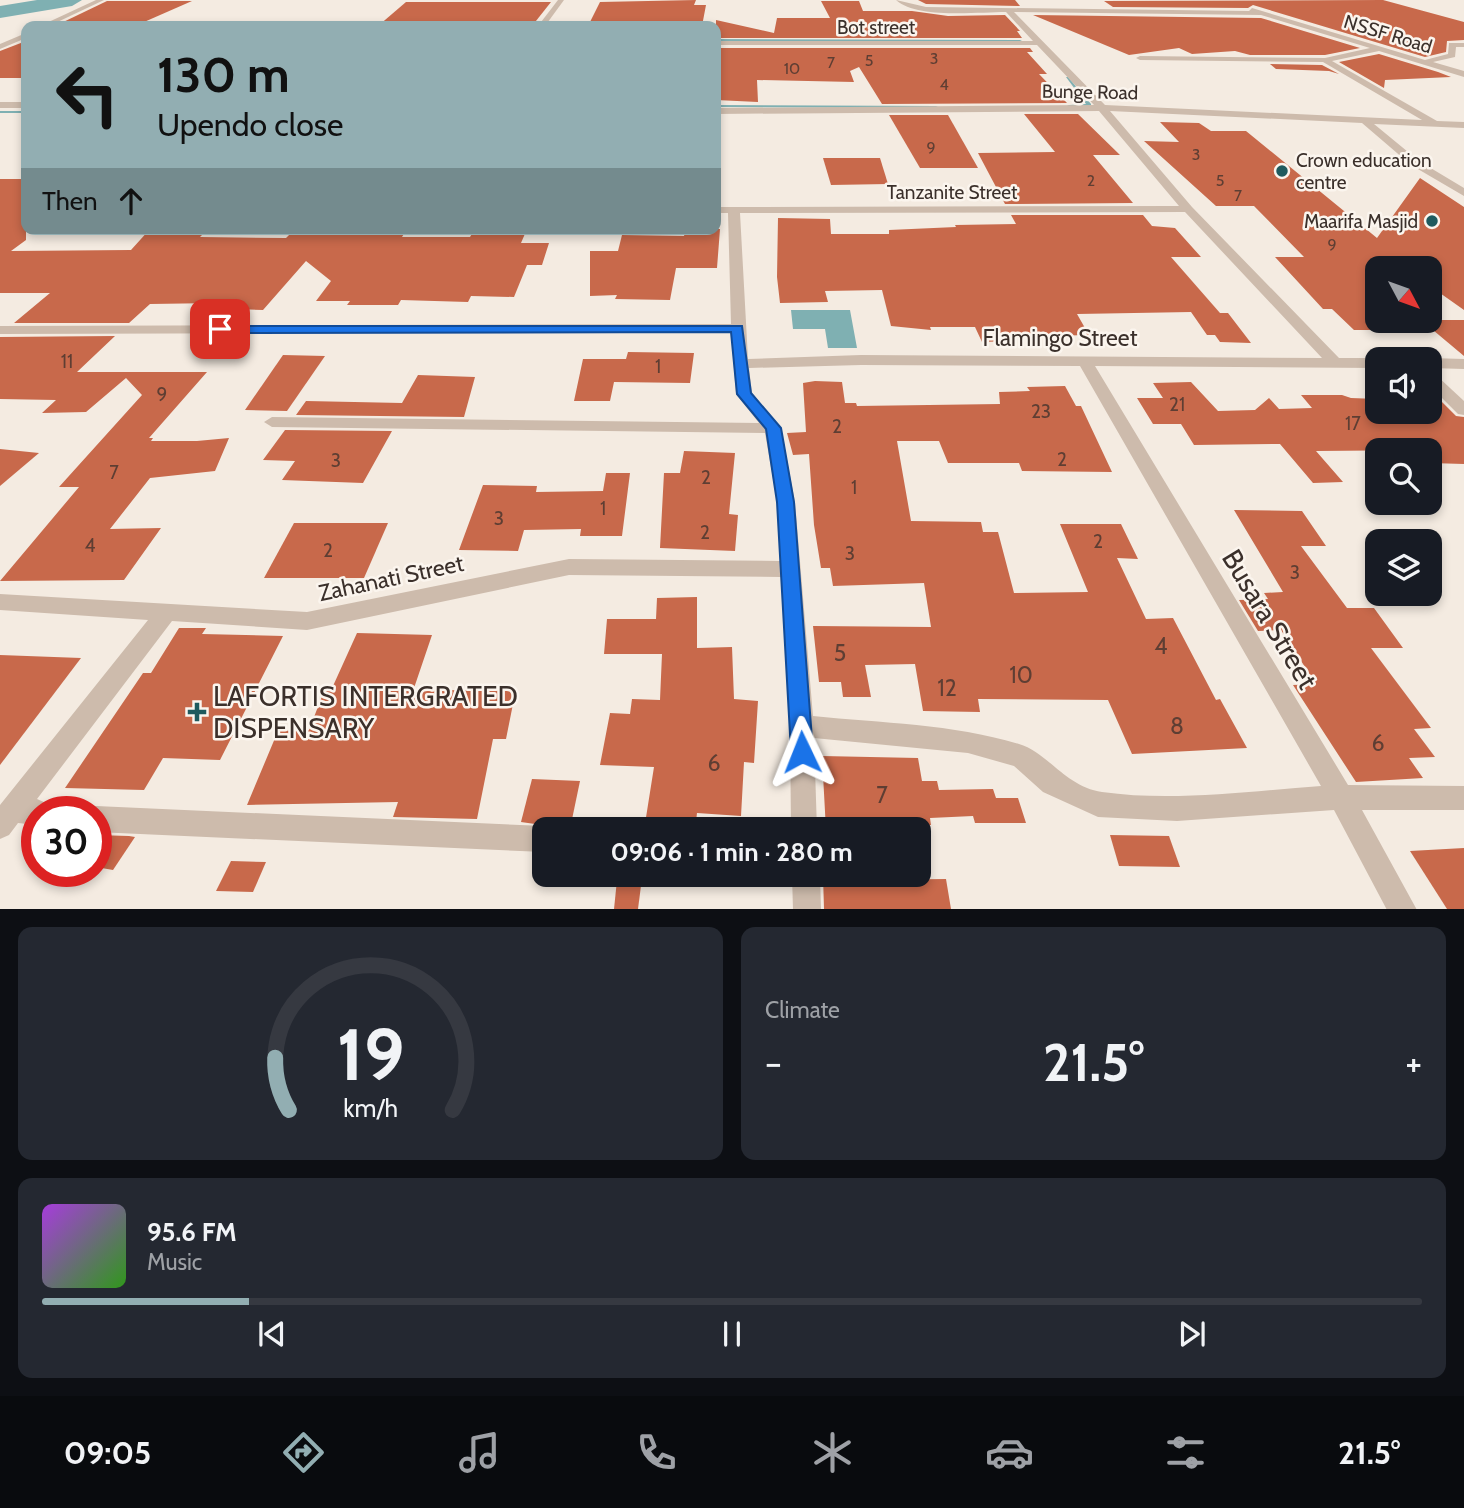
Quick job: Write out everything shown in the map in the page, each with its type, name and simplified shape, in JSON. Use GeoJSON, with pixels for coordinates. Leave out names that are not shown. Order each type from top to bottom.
{"type":"FeatureCollection","features":[{"type":"Feature","properties":{"kind":"street"},"geometry":{"type":"LineString","coordinates":[[55,21],[101,0]]}},
{"type":"Feature","properties":{"kind":"street"},"geometry":{"type":"LineString","coordinates":[[545,21],[561,0]]}},
{"type":"Feature","properties":{"kind":"street"},"geometry":{"type":"LineString","coordinates":[[899,0],[902,5],[914,8],[1261,13]]}},
{"type":"Feature","properties":{"kind":"street"},"geometry":{"type":"LineString","coordinates":[[1041,0],[1052,10]]}},
{"type":"Feature","properties":{"kind":"street","name":"NSSF Road"},"geometry":{"type":"LineString","coordinates":[[1235,4],[1464,74]]}},
{"type":"Feature","properties":{"kind":"street"},"geometry":{"type":"LineString","coordinates":[[1007,10],[1102,108],[1188,209],[1335,363]]}},
{"type":"Feature","properties":{"kind":"street"},"geometry":{"type":"LineString","coordinates":[[0,47],[21,37]]}},
{"type":"Feature","properties":{"kind":"street"},"geometry":{"type":"LineString","coordinates":[[13,41],[21,41]]}},
{"type":"Feature","properties":{"kind":"street","name":"Bot street"},"geometry":{"type":"LineString","coordinates":[[721,43],[1037,43]]}},
{"type":"Feature","properties":{"kind":"street"},"geometry":{"type":"LineString","coordinates":[[1424,62],[1447,58],[1452,55],[1452,45],[1464,45]]}},
{"type":"Feature","properties":{"kind":"street"},"geometry":{"type":"LineString","coordinates":[[1140,58],[1325,60],[1380,49]]}},
{"type":"Feature","properties":{"kind":"street"},"geometry":{"type":"LineString","coordinates":[[1325,60],[1438,125]]}},
{"type":"Feature","properties":{"kind":"street"},"geometry":{"type":"LineString","coordinates":[[0,105],[21,106]]}},
{"type":"Feature","properties":{"kind":"street","name":"Bunge Road"},"geometry":{"type":"LineString","coordinates":[[721,111],[1102,108],[1464,125]]}},
{"type":"Feature","properties":{"kind":"street"},"geometry":{"type":"LineString","coordinates":[[1366,122],[1415,163],[1459,186],[1464,193]]}},
{"type":"Feature","properties":{"kind":"street","name":"Tanzanite Street"},"geometry":{"type":"LineString","coordinates":[[725,210],[1188,209]]}},
{"type":"Feature","properties":{"kind":"street"},"geometry":{"type":"LineString","coordinates":[[725,210],[744,394],[774,428],[786,502],[802,726],[804,817]]}},
{"type":"Feature","properties":{"kind":"street"},"geometry":{"type":"LineString","coordinates":[[0,330],[738,328]]}},
{"type":"Feature","properties":{"kind":"street","name":"Flamingo Street"},"geometry":{"type":"LineString","coordinates":[[743,364],[861,360],[1365,363]]}},
{"type":"Feature","properties":{"kind":"street","name":"Busara Street"},"geometry":{"type":"LineString","coordinates":[[1084,360],[1194,551],[1343,797],[1402,909]]}},
{"type":"Feature","properties":{"kind":"street"},"geometry":{"type":"LineString","coordinates":[[1442,363],[1464,364]]}},
{"type":"Feature","properties":{"kind":"street"},"geometry":{"type":"LineString","coordinates":[[1442,390],[1464,411]]}},
{"type":"Feature","properties":{"kind":"street"},"geometry":{"type":"LineString","coordinates":[[272,422],[774,428]]}},
{"type":"Feature","properties":{"kind":"street","name":"Zahanati Street"},"geometry":{"type":"LineString","coordinates":[[0,602],[307,621],[569,567],[791,569]]}},
{"type":"Feature","properties":{"kind":"street"},"geometry":{"type":"LineString","coordinates":[[17,816],[165,614]]}},
{"type":"Feature","properties":{"kind":"street"},"geometry":{"type":"LineString","coordinates":[[802,726],[968,742],[1021,756],[1052,783],[1098,804],[1177,808],[1343,797],[1464,798]]}},
{"type":"Feature","properties":{"kind":"street"},"geometry":{"type":"LineString","coordinates":[[112,820],[532,838]]}},
{"type":"Feature","properties":{"kind":"street"},"geometry":{"type":"LineString","coordinates":[[806,887],[807,909]]}},
{"type":"Feature","properties":{"kind":"water"},"geometry":{"type":"Polygon","coordinates":[[[791,310],[850,310],[857,348],[828,348],[825,329],[793,329],[791,310]]]}},
{"type":"Feature","properties":{"kind":"building"},"geometry":{"type":"Polygon","coordinates":[[[696,0],[694,5],[706,5],[703,21],[590,21],[600,2],[696,0]]]}},
{"type":"Feature","properties":{"kind":"building"},"geometry":{"type":"Polygon","coordinates":[[[918,0],[1015,0],[1020,6],[926,4],[918,0]]]}},
{"type":"Feature","properties":{"kind":"building"},"geometry":{"type":"Polygon","coordinates":[[[1383,0],[1464,22],[1464,40],[1447,41],[1446,52],[1425,57],[1253,5],[1248,8],[1113,7],[1104,1],[1383,0]]]}},
{"type":"Feature","properties":{"kind":"building"},"geometry":{"type":"Polygon","coordinates":[[[107,1],[192,1],[146,21],[65,21],[107,1]]]}},
{"type":"Feature","properties":{"kind":"building"},"geometry":{"type":"Polygon","coordinates":[[[821,1],[859,1],[863,11],[912,11],[948,16],[1005,15],[1020,31],[1017,31],[1022,38],[721,38],[721,21],[774,33],[777,18],[830,18],[821,1]]]}},
{"type":"Feature","properties":{"kind":"building"},"geometry":{"type":"Polygon","coordinates":[[[406,2],[551,2],[536,21],[384,21],[406,2]]]}},
{"type":"Feature","properties":{"kind":"building"},"geometry":{"type":"Polygon","coordinates":[[[1033,15],[1261,18],[1360,48],[1325,55],[1250,55],[1235,51],[1192,54],[1179,48],[1129,55],[1033,15]]]}},
{"type":"Feature","properties":{"kind":"building"},"geometry":{"type":"Polygon","coordinates":[[[21,43],[21,78],[0,78],[0,51],[21,43]]]}},
{"type":"Feature","properties":{"kind":"building"},"geometry":{"type":"Polygon","coordinates":[[[721,48],[1030,48],[1033,52],[1027,52],[1047,74],[1039,74],[1067,103],[882,104],[859,67],[850,71],[854,82],[757,80],[758,102],[721,100],[721,48]]]}},
{"type":"Feature","properties":{"kind":"building"},"geometry":{"type":"Polygon","coordinates":[[[1379,54],[1451,77],[1385,80],[1384,88],[1339,62],[1379,54]]]}},
{"type":"Feature","properties":{"kind":"building"},"geometry":{"type":"Polygon","coordinates":[[[1270,64],[1322,65],[1339,74],[1329,71],[1276,69],[1270,64]]]}},
{"type":"Feature","properties":{"kind":"building"},"geometry":{"type":"Polygon","coordinates":[[[1024,114],[1078,114],[1120,155],[1093,155],[1133,203],[1005,204],[978,153],[1055,152],[1024,114]]]}},
{"type":"Feature","properties":{"kind":"building"},"geometry":{"type":"Polygon","coordinates":[[[889,115],[948,115],[978,168],[920,168],[889,115]]]}},
{"type":"Feature","properties":{"kind":"building"},"geometry":{"type":"Polygon","coordinates":[[[1160,122],[1199,123],[1211,131],[1246,131],[1377,238],[1420,178],[1464,207],[1464,310],[1442,294],[1442,256],[1365,256],[1365,330],[1354,330],[1332,309],[1323,309],[1275,257],[1304,257],[1254,206],[1216,206],[1144,141],[1179,142],[1160,122]]]}},
{"type":"Feature","properties":{"kind":"building"},"geometry":{"type":"Polygon","coordinates":[[[823,158],[880,158],[888,184],[831,185],[823,158]]]}},
{"type":"Feature","properties":{"kind":"building"},"geometry":{"type":"Polygon","coordinates":[[[0,179],[21,179],[21,235],[26,235],[26,240],[11,251],[131,250],[145,235],[286,238],[289,235],[524,235],[521,243],[549,243],[542,265],[527,265],[514,297],[471,296],[468,302],[401,300],[398,305],[347,305],[350,301],[316,301],[331,281],[306,261],[263,310],[212,308],[217,303],[150,304],[129,323],[14,323],[50,293],[0,293],[0,179]]]}},
{"type":"Feature","properties":{"kind":"building"},"geometry":{"type":"Polygon","coordinates":[[[1011,215],[1143,215],[1152,226],[1175,228],[1201,257],[1171,257],[1220,313],[1228,313],[1251,343],[1220,342],[1215,335],[1207,335],[1191,312],[1077,314],[1089,335],[1009,337],[1011,341],[982,342],[975,327],[930,327],[931,330],[891,326],[882,290],[825,291],[828,302],[780,303],[777,277],[778,218],[830,219],[831,234],[889,234],[889,230],[1016,224],[1011,215]]]}},
{"type":"Feature","properties":{"kind":"building"},"geometry":{"type":"Polygon","coordinates":[[[622,235],[720,235],[717,268],[676,268],[670,300],[615,299],[617,295],[590,296],[590,251],[618,251],[622,235]]]}},
{"type":"Feature","properties":{"kind":"building"},"geometry":{"type":"Polygon","coordinates":[[[1442,320],[1464,320],[1464,356],[1437,333],[1442,333],[1442,320]]]}},
{"type":"Feature","properties":{"kind":"building"},"geometry":{"type":"Polygon","coordinates":[[[115,336],[77,372],[207,372],[149,438],[153,438],[151,441],[197,441],[229,438],[215,471],[150,478],[110,529],[161,528],[124,580],[0,581],[79,487],[59,487],[142,395],[126,378],[86,412],[42,413],[56,400],[0,399],[0,337],[115,336]]]}},
{"type":"Feature","properties":{"kind":"building"},"geometry":{"type":"Polygon","coordinates":[[[628,352],[694,353],[690,383],[614,382],[610,401],[574,401],[583,359],[626,359],[628,352]]]}},
{"type":"Feature","properties":{"kind":"building"},"geometry":{"type":"Polygon","coordinates":[[[283,355],[325,356],[287,411],[245,410],[283,355]]]}},
{"type":"Feature","properties":{"kind":"building"},"geometry":{"type":"Polygon","coordinates":[[[418,375],[475,377],[464,417],[296,415],[306,401],[402,403],[418,375]]]}},
{"type":"Feature","properties":{"kind":"building"},"geometry":{"type":"Polygon","coordinates":[[[842,382],[845,403],[856,403],[857,406],[1000,404],[999,392],[1030,391],[1027,387],[1065,386],[1076,406],[1081,406],[1112,472],[1022,471],[1019,463],[948,463],[939,441],[897,441],[911,521],[981,522],[983,532],[998,532],[1014,593],[1088,592],[1060,524],[1121,524],[1138,559],[1117,558],[1146,619],[1173,618],[1216,700],[1220,699],[1247,748],[1132,754],[1108,700],[978,699],[980,712],[923,711],[915,664],[865,665],[871,697],[843,697],[841,682],[819,682],[813,626],[931,627],[924,583],[833,586],[830,568],[821,568],[814,525],[809,454],[793,455],[787,433],[806,432],[803,383],[842,382]]]}},
{"type":"Feature","properties":{"kind":"building"},"geometry":{"type":"Polygon","coordinates":[[[1191,382],[1218,411],[1255,410],[1269,398],[1279,409],[1312,408],[1301,395],[1342,395],[1365,399],[1365,424],[1442,424],[1442,402],[1456,416],[1464,417],[1464,464],[1442,463],[1442,438],[1365,438],[1365,451],[1316,451],[1343,482],[1313,483],[1280,444],[1194,445],[1181,424],[1153,424],[1137,398],[1163,398],[1153,383],[1191,382]]]}},
{"type":"Feature","properties":{"kind":"building"},"geometry":{"type":"Polygon","coordinates":[[[285,430],[392,431],[363,483],[282,480],[295,461],[263,460],[285,430]]]}},
{"type":"Feature","properties":{"kind":"building"},"geometry":{"type":"Polygon","coordinates":[[[0,449],[39,453],[0,486],[0,449]]]}},
{"type":"Feature","properties":{"kind":"building"},"geometry":{"type":"Polygon","coordinates":[[[684,451],[735,453],[729,514],[738,515],[735,551],[660,548],[664,473],[680,473],[684,451]]]}},
{"type":"Feature","properties":{"kind":"building"},"geometry":{"type":"Polygon","coordinates":[[[606,473],[630,473],[622,536],[580,536],[581,529],[524,530],[518,551],[459,550],[483,485],[537,486],[536,492],[603,491],[606,473]]]}},
{"type":"Feature","properties":{"kind":"building"},"geometry":{"type":"Polygon","coordinates":[[[1234,510],[1302,511],[1326,546],[1301,546],[1347,608],[1374,608],[1403,648],[1371,648],[1431,728],[1414,729],[1435,757],[1409,758],[1423,778],[1356,782],[1293,685],[1316,684],[1281,630],[1258,631],[1239,600],[1268,599],[1264,593],[1283,592],[1234,510]]]}},
{"type":"Feature","properties":{"kind":"building"},"geometry":{"type":"Polygon","coordinates":[[[294,523],[388,523],[364,578],[264,578],[294,523]]]}},
{"type":"Feature","properties":{"kind":"building"},"geometry":{"type":"Polygon","coordinates":[[[697,597],[697,648],[732,647],[734,699],[758,701],[754,763],[744,762],[741,816],[697,813],[697,817],[646,817],[654,767],[600,765],[610,713],[630,714],[632,699],[660,700],[662,654],[604,654],[607,619],[656,619],[657,598],[697,597]]]}},
{"type":"Feature","properties":{"kind":"building"},"geometry":{"type":"Polygon","coordinates":[[[179,628],[206,628],[202,634],[283,636],[220,760],[163,758],[144,790],[65,788],[143,673],[151,673],[179,628]]]}},
{"type":"Feature","properties":{"kind":"building"},"geometry":{"type":"Polygon","coordinates":[[[357,633],[432,635],[413,691],[516,689],[506,739],[493,739],[477,819],[393,817],[398,802],[247,805],[278,731],[309,730],[326,686],[333,686],[357,633]]]}},
{"type":"Feature","properties":{"kind":"building"},"geometry":{"type":"Polygon","coordinates":[[[0,655],[81,658],[0,765],[0,655]]]}},
{"type":"Feature","properties":{"kind":"building"},"geometry":{"type":"Polygon","coordinates":[[[822,756],[918,758],[922,781],[937,781],[939,790],[993,789],[996,798],[1018,798],[1026,823],[975,823],[973,816],[825,817],[822,756]]]}},
{"type":"Feature","properties":{"kind":"building"},"geometry":{"type":"Polygon","coordinates":[[[532,779],[580,781],[572,817],[532,817],[532,824],[521,822],[532,779]]]}},
{"type":"Feature","properties":{"kind":"building"},"geometry":{"type":"Polygon","coordinates":[[[112,835],[135,837],[113,870],[112,835]]]}},
{"type":"Feature","properties":{"kind":"building"},"geometry":{"type":"Polygon","coordinates":[[[1110,835],[1169,836],[1180,867],[1119,866],[1110,835]]]}},
{"type":"Feature","properties":{"kind":"building"},"geometry":{"type":"Polygon","coordinates":[[[1464,848],[1464,909],[1447,909],[1410,851],[1464,848]]]}},
{"type":"Feature","properties":{"kind":"building"},"geometry":{"type":"Polygon","coordinates":[[[231,861],[266,862],[253,892],[216,891],[231,861]]]}},
{"type":"Feature","properties":{"kind":"building"},"geometry":{"type":"Polygon","coordinates":[[[931,879],[946,879],[951,909],[824,909],[823,887],[931,887],[931,879]]]}},
{"type":"Feature","properties":{"kind":"building"},"geometry":{"type":"Polygon","coordinates":[[[616,887],[641,887],[638,909],[614,909],[616,887]]]}},
{"type":"Feature","properties":{"kind":"waterway"},"geometry":{"type":"LineString","coordinates":[[0,12],[72,0]]}},
{"type":"Feature","properties":{"kind":"waterway"},"geometry":{"type":"LineString","coordinates":[[721,40],[1020,41]]}},
{"type":"Feature","properties":{"kind":"waterway"},"geometry":{"type":"LineString","coordinates":[[1067,78],[1089,105],[1069,106]]}},
{"type":"Feature","properties":{"kind":"waterway"},"geometry":{"type":"LineString","coordinates":[[721,106],[936,107]]}},
{"type":"Feature","properties":{"kind":"waterway"},"geometry":{"type":"LineString","coordinates":[[0,112],[21,112]]}},
{"type":"Feature","properties":{"kind":"place","name":"Crown education centre"},"geometry":{"type":"Point","coordinates":[1282,171]}},
{"type":"Feature","properties":{"kind":"place","name":"Maarifa Masjid"},"geometry":{"type":"Point","coordinates":[1432,221]}},
{"type":"Feature","properties":{"kind":"place","name":"LAFORTIS INTERGRATED DISPENSARY"},"geometry":{"type":"Point","coordinates":[197,712]}},
{"type":"Feature","properties":{"kind":"route"},"geometry":{"type":"LineString","coordinates":[[220,329],[464,331],[738,328],[744,394],[774,428],[786,502],[802,752]]}}]}
